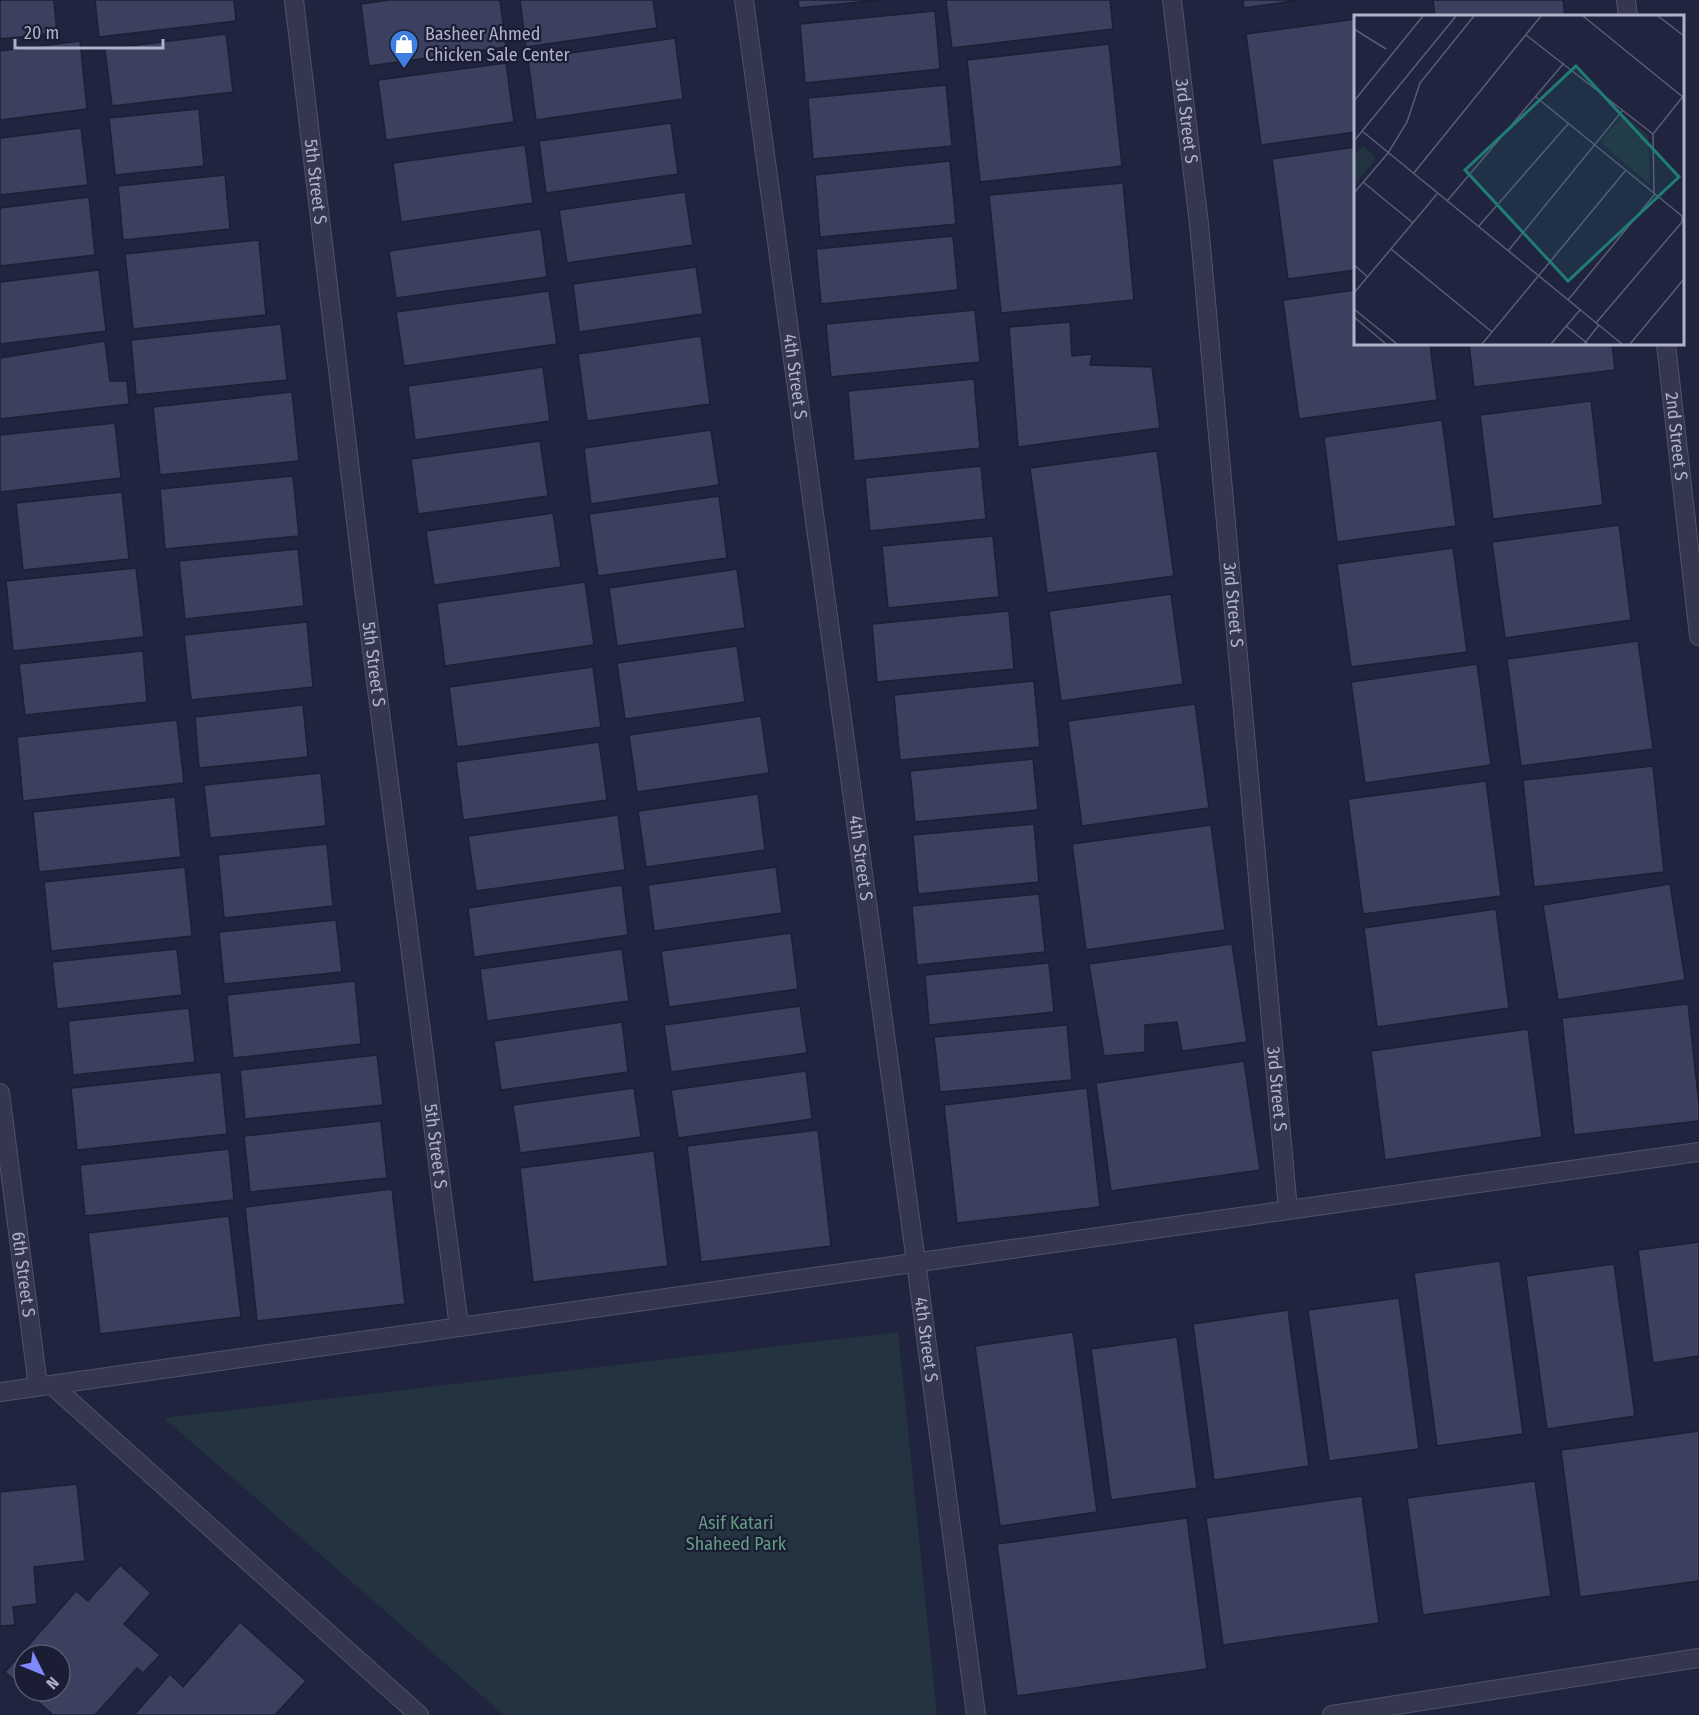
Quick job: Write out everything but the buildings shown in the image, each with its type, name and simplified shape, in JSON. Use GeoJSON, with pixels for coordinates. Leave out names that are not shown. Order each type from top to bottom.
{"type":"FeatureCollection","features":[{"type":"Feature","properties":{"kind":"street","name":"5th Street S"},"geometry":{"type":"LineString","coordinates":[[294,0],[362,568],[459,1326]]}},
{"type":"Feature","properties":{"kind":"street","name":"4th Street S"},"geometry":{"type":"LineString","coordinates":[[744,0],[916,1262],[975,1715]]}},
{"type":"Feature","properties":{"kind":"street","name":"3rd Street S"},"geometry":{"type":"LineString","coordinates":[[1172,0],[1198,224],[1288,1210]]}},
{"type":"Feature","properties":{"kind":"street"},"geometry":{"type":"LineString","coordinates":[[1626,0],[1628,15]]}},
{"type":"Feature","properties":{"kind":"street","name":"2nd Street S"},"geometry":{"type":"LineString","coordinates":[[1666,345],[1699,636]]}},
{"type":"Feature","properties":{"kind":"street","name":"6th Street S"},"geometry":{"type":"LineString","coordinates":[[0,1093],[45,1385]]}},
{"type":"Feature","properties":{"kind":"street"},"geometry":{"type":"LineString","coordinates":[[0,1392],[1699,1152]]}},
{"type":"Feature","properties":{"kind":"street"},"geometry":{"type":"LineString","coordinates":[[45,1385],[419,1715]]}},
{"type":"Feature","properties":{"kind":"street"},"geometry":{"type":"LineString","coordinates":[[1332,1715],[1699,1658]]}},
{"type":"Feature","properties":{"kind":"green space","name":"Asif Katari Shaheed Park"},"geometry":{"type":"Polygon","coordinates":[[[898,1332],[937,1715],[504,1715],[164,1418],[898,1332]]]}},
{"type":"Feature","properties":{"kind":"place","name":"Basheer Ahmed Chicken Sale Center"},"geometry":{"type":"Point","coordinates":[404,70]}}]}
